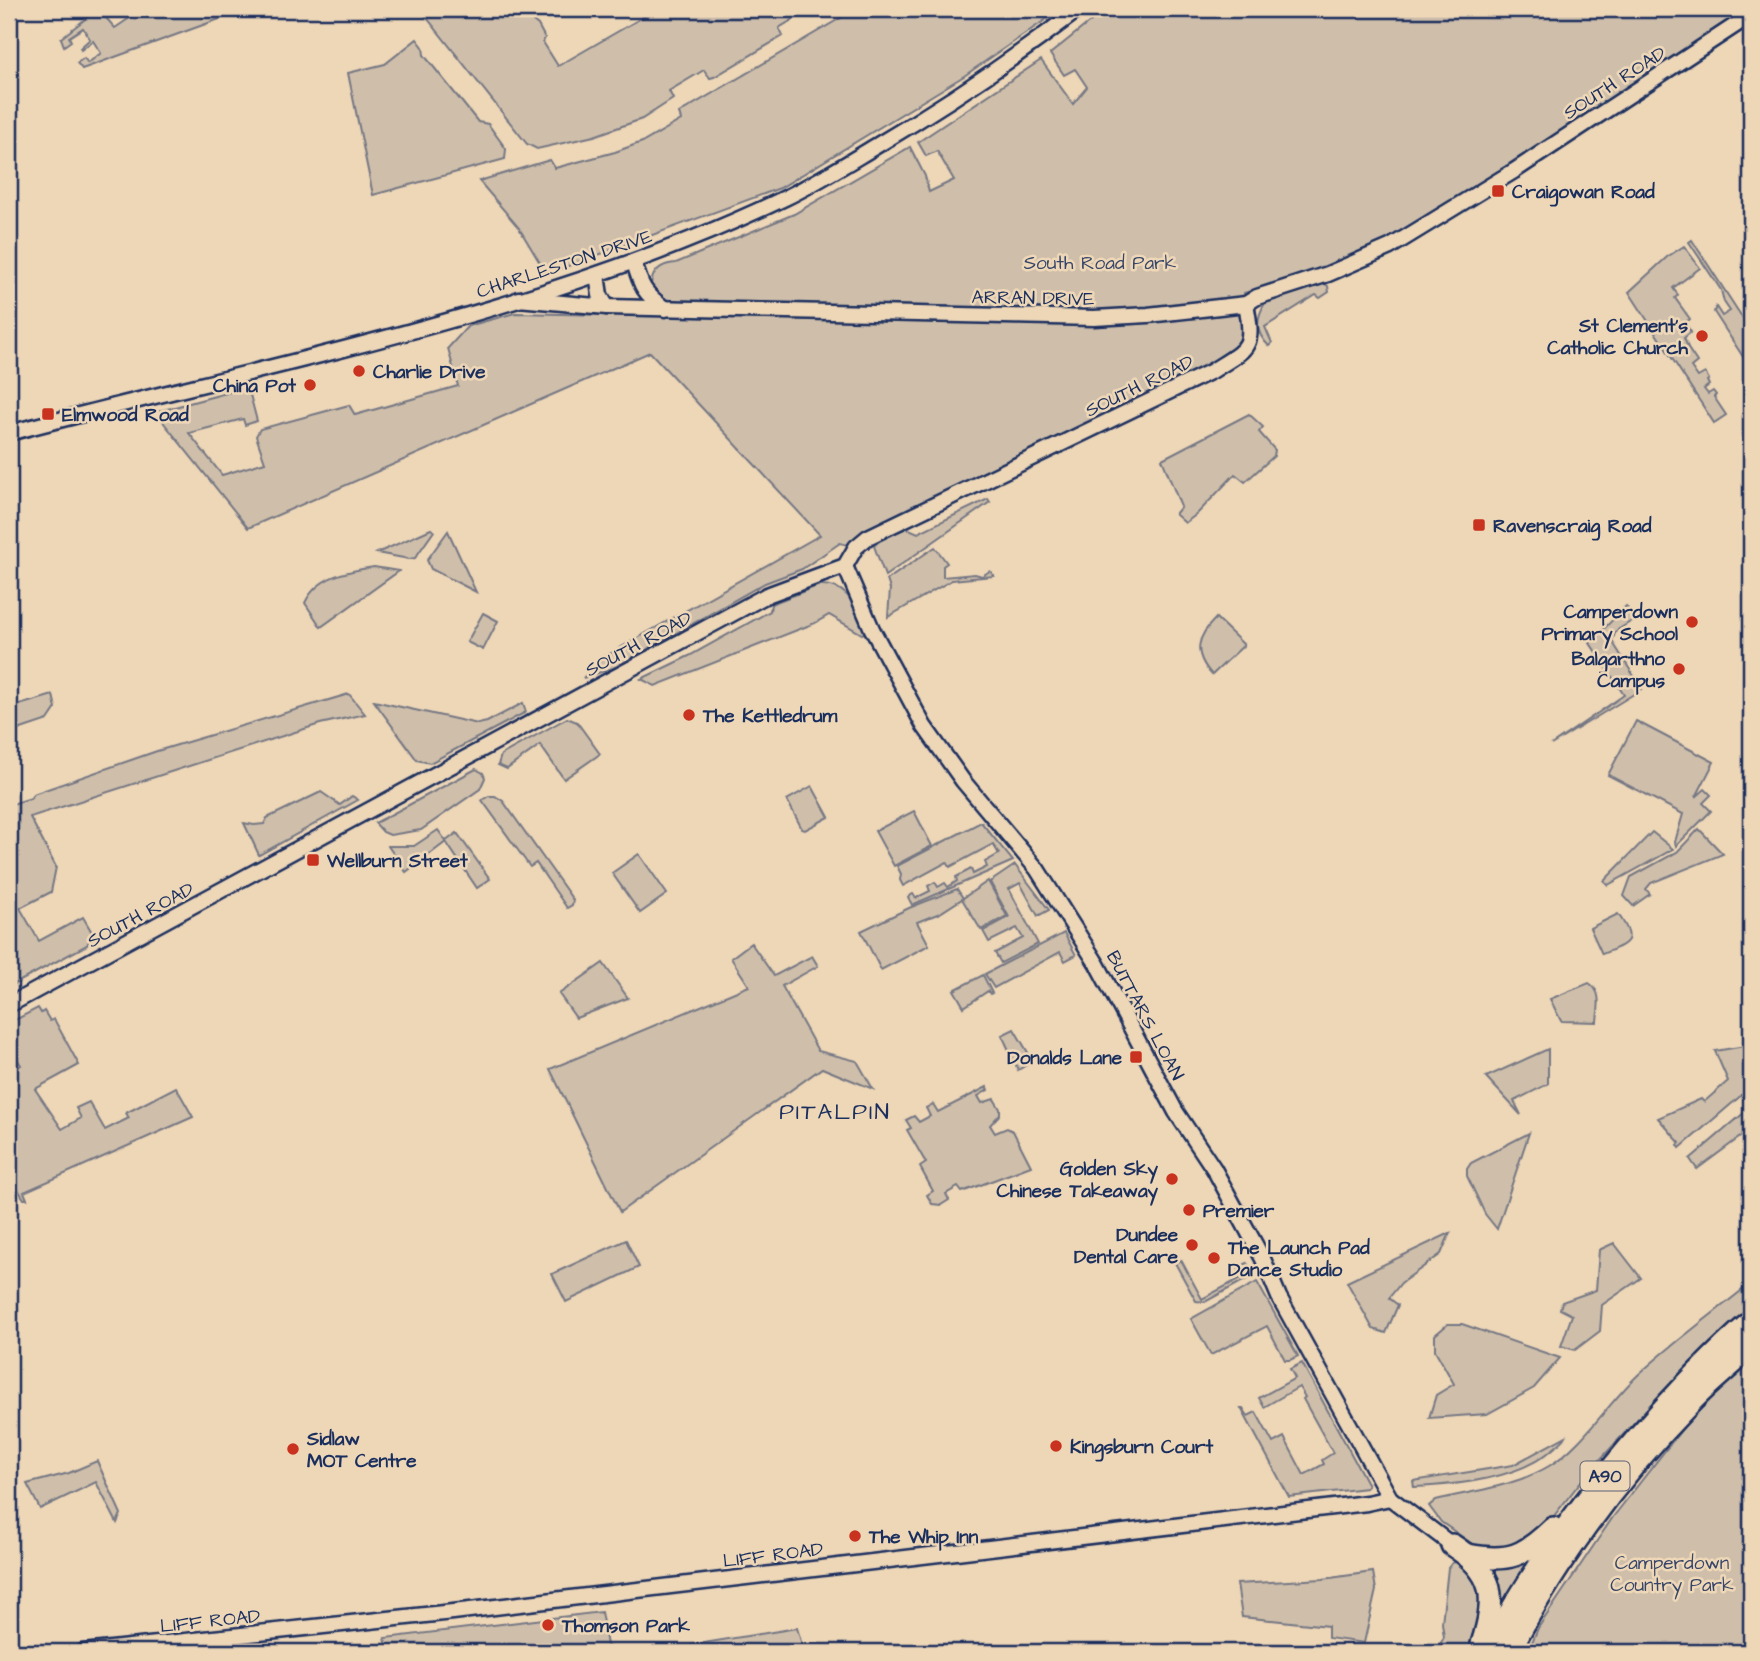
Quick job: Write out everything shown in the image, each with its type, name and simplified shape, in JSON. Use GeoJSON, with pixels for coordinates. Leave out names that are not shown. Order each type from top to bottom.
{"type":"FeatureCollection","features":[{"type":"Feature","properties":{"kind":"highway","name":"A90"},"geometry":{"type":"LineString","coordinates":[[1488,1652],[1551,1547],[1589,1494],[1683,1386],[1751,1322]]}},
{"type":"Feature","properties":{"kind":"highway","name":"A90"},"geometry":{"type":"LineString","coordinates":[[1509,1652],[1524,1623],[1578,1539],[1637,1463],[1692,1401],[1751,1347]]}},
{"type":"Feature","properties":{"kind":"highway"},"geometry":{"type":"LineString","coordinates":[[1460,1550],[1486,1558],[1520,1555],[1534,1547],[1589,1494]]}},
{"type":"Feature","properties":{"kind":"highway"},"geometry":{"type":"LineString","coordinates":[[1460,1550],[1487,1582],[1492,1598],[1490,1618],[1479,1652]]}},
{"type":"Feature","properties":{"kind":"street","name":"CHARLESTON DRIVE"},"geometry":{"type":"LineString","coordinates":[[9,433],[355,345],[518,299],[634,262],[786,198],[842,167],[991,75],[1079,9]]}},
{"type":"Feature","properties":{"kind":"street","name":"SOUTH ROAD"},"geometry":{"type":"LineString","coordinates":[[1390,247],[1469,200],[1751,15]]}},
{"type":"Feature","properties":{"kind":"street","name":"ARRAN DRIVE"},"geometry":{"type":"LineString","coordinates":[[518,299],[664,309],[1094,318],[1148,315],[1246,304],[1258,297],[1328,274],[1390,247]]}},
{"type":"Feature","properties":{"kind":"street"},"geometry":{"type":"LineString","coordinates":[[634,262],[641,286],[647,295],[664,309]]}},
{"type":"Feature","properties":{"kind":"street"},"geometry":{"type":"LineString","coordinates":[[597,275],[600,295],[607,307]]}},
{"type":"Feature","properties":{"kind":"street","name":"SOUTH ROAD"},"geometry":{"type":"LineString","coordinates":[[9,1005],[767,595],[845,566],[856,547],[867,537],[1212,371],[1242,352],[1250,342],[1251,329],[1246,304]]}},
{"type":"Feature","properties":{"kind":"street","name":"BUTTARS LOAN"},"geometry":{"type":"LineString","coordinates":[[845,566],[872,629],[924,726],[963,781],[1037,869],[1101,971],[1176,1112],[1214,1169],[1263,1259],[1303,1342],[1390,1498]]}},
{"type":"Feature","properties":{"kind":"street"},"geometry":{"type":"LineString","coordinates":[[1390,1498],[1460,1550]]}},
{"type":"Feature","properties":{"kind":"street","name":"LIFF ROAD"},"geometry":{"type":"LineString","coordinates":[[83,1652],[453,1612],[1367,1503],[1390,1498]]}},
{"type":"Feature","properties":{"kind":"green space"},"geometry":{"type":"Polygon","coordinates":[[[98,9],[115,28],[134,15],[130,9],[135,9],[138,16],[152,9],[247,9],[82,69],[77,63],[84,58],[88,63],[101,53],[93,41],[81,50],[90,39],[83,28],[69,37],[71,41],[64,46],[61,38],[98,9]]]}},
{"type":"Feature","properties":{"kind":"green space"},"geometry":{"type":"Polygon","coordinates":[[[420,9],[518,9],[538,25],[545,38],[543,42],[558,66],[657,9],[830,9],[814,18],[809,10],[779,28],[783,36],[714,77],[710,78],[704,70],[669,91],[673,99],[642,119],[594,136],[537,149],[527,144],[420,9]]]}},
{"type":"Feature","properties":{"kind":"green space"},"geometry":{"type":"Polygon","coordinates":[[[856,9],[1061,9],[964,76],[780,188],[549,273],[546,273],[519,228],[479,181],[550,160],[555,168],[645,141],[681,120],[679,113],[856,9]]]}},
{"type":"Feature","properties":{"kind":"green space","name":"South Road Park"},"geometry":{"type":"Polygon","coordinates":[[[1106,9],[1750,9],[1416,226],[1371,249],[1318,271],[1244,293],[1251,329],[1242,352],[856,547],[840,543],[802,569],[765,583],[616,667],[583,678],[604,657],[820,535],[650,352],[248,528],[164,423],[160,411],[248,387],[257,421],[245,425],[243,419],[189,433],[222,475],[265,462],[256,436],[260,429],[349,405],[355,415],[458,386],[448,348],[468,326],[515,313],[650,316],[651,281],[659,269],[794,214],[910,147],[925,176],[929,192],[954,180],[937,151],[926,156],[918,142],[1041,60],[1073,104],[1087,87],[1075,69],[1064,75],[1050,54],[1106,9]]]}},
{"type":"Feature","properties":{"kind":"green space"},"geometry":{"type":"Polygon","coordinates":[[[417,39],[423,47],[424,55],[478,122],[488,124],[506,149],[505,159],[373,195],[348,73],[385,64],[417,39]]]}},
{"type":"Feature","properties":{"kind":"green space"},"geometry":{"type":"Polygon","coordinates":[[[1692,240],[1751,331],[1751,369],[1714,312],[1716,307],[1722,316],[1730,311],[1721,290],[1689,242],[1692,240]]]}},
{"type":"Feature","properties":{"kind":"green space"},"geometry":{"type":"Polygon","coordinates":[[[1684,246],[1700,268],[1673,288],[1678,295],[1675,298],[1690,319],[1685,323],[1691,332],[1684,338],[1697,362],[1691,367],[1698,377],[1705,373],[1709,385],[1704,389],[1708,394],[1713,391],[1726,415],[1714,423],[1629,292],[1667,257],[1684,246]]]}},
{"type":"Feature","properties":{"kind":"green space"},"geometry":{"type":"Polygon","coordinates":[[[1322,282],[1328,286],[1329,292],[1320,298],[1316,295],[1265,327],[1272,343],[1269,346],[1264,341],[1258,325],[1266,301],[1322,282]]]}},
{"type":"Feature","properties":{"kind":"green space"},"geometry":{"type":"Polygon","coordinates":[[[1249,414],[1263,427],[1259,432],[1275,450],[1274,456],[1245,482],[1235,474],[1185,523],[1175,514],[1181,507],[1162,459],[1249,414]]]}},
{"type":"Feature","properties":{"kind":"green space"},"geometry":{"type":"Polygon","coordinates":[[[988,499],[990,502],[885,576],[874,546],[882,538],[907,528],[918,533],[988,499]]]}},
{"type":"Feature","properties":{"kind":"green space"},"geometry":{"type":"Polygon","coordinates":[[[431,529],[434,531],[415,558],[377,553],[431,529]]]}},
{"type":"Feature","properties":{"kind":"green space"},"geometry":{"type":"Polygon","coordinates":[[[448,531],[476,592],[431,569],[427,560],[448,531]]]}},
{"type":"Feature","properties":{"kind":"green space"},"geometry":{"type":"Polygon","coordinates":[[[935,547],[947,563],[943,566],[943,577],[975,574],[982,576],[990,571],[994,576],[952,580],[888,617],[890,589],[887,580],[935,547]]]}},
{"type":"Feature","properties":{"kind":"green space"},"geometry":{"type":"Polygon","coordinates":[[[374,567],[399,571],[321,627],[305,603],[310,594],[334,576],[374,567]]]}},
{"type":"Feature","properties":{"kind":"green space"},"geometry":{"type":"Polygon","coordinates":[[[820,585],[845,593],[855,606],[867,631],[862,634],[829,615],[815,623],[655,686],[641,679],[770,611],[771,604],[820,585]]]}},
{"type":"Feature","properties":{"kind":"green space"},"geometry":{"type":"Polygon","coordinates":[[[1626,606],[1635,619],[1616,631],[1612,641],[1642,689],[1551,745],[1624,695],[1590,643],[1626,606]]]}},
{"type":"Feature","properties":{"kind":"green space"},"geometry":{"type":"Polygon","coordinates":[[[483,613],[498,621],[483,650],[467,642],[483,613]]]}},
{"type":"Feature","properties":{"kind":"green space"},"geometry":{"type":"Polygon","coordinates":[[[1216,618],[1244,645],[1212,675],[1202,659],[1199,645],[1216,618]]]}},
{"type":"Feature","properties":{"kind":"green space"},"geometry":{"type":"Polygon","coordinates":[[[349,694],[365,714],[320,724],[30,817],[56,867],[51,892],[20,908],[39,941],[83,917],[93,934],[87,945],[9,987],[9,805],[31,798],[33,794],[157,751],[349,694]]]}},
{"type":"Feature","properties":{"kind":"green space"},"geometry":{"type":"Polygon","coordinates":[[[53,695],[56,708],[48,720],[9,733],[9,708],[53,695]]]}},
{"type":"Feature","properties":{"kind":"green space"},"geometry":{"type":"Polygon","coordinates":[[[374,701],[478,724],[523,703],[526,712],[430,763],[417,760],[374,701]]]}},
{"type":"Feature","properties":{"kind":"green space"},"geometry":{"type":"Polygon","coordinates":[[[567,718],[577,722],[600,754],[564,779],[540,745],[507,769],[498,765],[501,755],[567,718]]]}},
{"type":"Feature","properties":{"kind":"green space"},"geometry":{"type":"Polygon","coordinates":[[[1636,721],[1714,762],[1696,797],[1705,789],[1711,795],[1703,803],[1711,811],[1676,846],[1683,814],[1608,775],[1636,721]]]}},
{"type":"Feature","properties":{"kind":"green space"},"geometry":{"type":"Polygon","coordinates":[[[476,769],[483,773],[485,778],[480,789],[421,830],[390,835],[375,823],[476,769]]]}},
{"type":"Feature","properties":{"kind":"green space"},"geometry":{"type":"Polygon","coordinates":[[[812,786],[829,817],[805,830],[787,800],[812,786]]]}},
{"type":"Feature","properties":{"kind":"green space"},"geometry":{"type":"Polygon","coordinates":[[[321,792],[340,805],[352,796],[358,800],[259,855],[244,823],[264,824],[267,818],[321,792]]]}},
{"type":"Feature","properties":{"kind":"green space"},"geometry":{"type":"Polygon","coordinates":[[[489,796],[503,801],[573,900],[572,905],[567,908],[536,863],[530,867],[482,800],[489,796]]]}},
{"type":"Feature","properties":{"kind":"green space"},"geometry":{"type":"Polygon","coordinates":[[[914,811],[932,846],[894,866],[875,831],[914,811]]]}},
{"type":"Feature","properties":{"kind":"green space"},"geometry":{"type":"Polygon","coordinates":[[[981,822],[1013,861],[912,905],[908,897],[913,894],[916,898],[930,891],[928,886],[935,882],[938,887],[945,883],[948,887],[957,881],[956,877],[971,869],[973,874],[987,867],[985,862],[999,854],[993,844],[950,867],[947,862],[903,886],[897,866],[981,822]]]}},
{"type":"Feature","properties":{"kind":"green space"},"geometry":{"type":"Polygon","coordinates":[[[1699,829],[1723,854],[1651,883],[1646,889],[1650,894],[1633,906],[1624,896],[1631,877],[1677,852],[1699,829]]]}},
{"type":"Feature","properties":{"kind":"green space"},"geometry":{"type":"Polygon","coordinates":[[[438,830],[446,841],[457,833],[490,879],[477,888],[446,842],[406,872],[388,846],[414,846],[438,830]]]}},
{"type":"Feature","properties":{"kind":"green space"},"geometry":{"type":"Polygon","coordinates":[[[1652,832],[1673,849],[1608,885],[1604,881],[1652,832]]]}},
{"type":"Feature","properties":{"kind":"green space"},"geometry":{"type":"Polygon","coordinates":[[[639,854],[667,894],[640,913],[612,873],[639,854]]]}},
{"type":"Feature","properties":{"kind":"green space"},"geometry":{"type":"Polygon","coordinates":[[[1015,865],[1049,910],[1038,916],[1020,883],[1009,889],[1038,944],[1001,963],[995,953],[1023,938],[1017,928],[989,942],[983,931],[1009,917],[990,882],[1015,865]]]}},
{"type":"Feature","properties":{"kind":"green space"},"geometry":{"type":"Polygon","coordinates":[[[988,881],[1007,916],[981,930],[962,899],[940,913],[917,922],[929,945],[881,970],[861,931],[957,889],[963,898],[988,881]]]}},
{"type":"Feature","properties":{"kind":"green space"},"geometry":{"type":"Polygon","coordinates":[[[1618,914],[1628,931],[1628,940],[1602,954],[1590,928],[1618,914]]]}},
{"type":"Feature","properties":{"kind":"green space"},"geometry":{"type":"Polygon","coordinates":[[[1064,933],[1076,955],[1065,961],[1060,952],[994,988],[985,974],[1064,933]]]}},
{"type":"Feature","properties":{"kind":"green space"},"geometry":{"type":"Polygon","coordinates":[[[751,943],[774,976],[812,956],[818,966],[782,986],[818,1051],[857,1061],[873,1089],[822,1068],[620,1212],[550,1069],[749,986],[731,958],[751,943]]]}},
{"type":"Feature","properties":{"kind":"green space"},"geometry":{"type":"Polygon","coordinates":[[[603,963],[628,998],[576,1018],[559,994],[603,963]]]}},
{"type":"Feature","properties":{"kind":"green space"},"geometry":{"type":"Polygon","coordinates":[[[983,975],[992,993],[988,991],[964,1007],[954,990],[983,975]]]}},
{"type":"Feature","properties":{"kind":"green space"},"geometry":{"type":"Polygon","coordinates":[[[1589,983],[1598,995],[1597,1022],[1561,1021],[1550,999],[1589,983]]]}},
{"type":"Feature","properties":{"kind":"green space"},"geometry":{"type":"Polygon","coordinates":[[[38,1008],[41,1013],[44,1011],[50,1021],[54,1019],[79,1065],[35,1089],[62,1129],[81,1118],[76,1108],[89,1102],[105,1130],[129,1118],[126,1113],[176,1087],[193,1117],[24,1192],[27,1199],[24,1199],[9,1175],[9,1073],[21,1065],[9,1047],[9,1023],[38,1008]]]}},
{"type":"Feature","properties":{"kind":"green space"},"geometry":{"type":"Polygon","coordinates":[[[1014,1029],[1033,1061],[1018,1070],[1002,1035],[1014,1029]]]}},
{"type":"Feature","properties":{"kind":"green space"},"geometry":{"type":"Polygon","coordinates":[[[1751,1045],[1751,1087],[1680,1148],[1680,1143],[1658,1118],[1701,1099],[1704,1102],[1728,1081],[1715,1051],[1751,1045]]]}},
{"type":"Feature","properties":{"kind":"green space"},"geometry":{"type":"Polygon","coordinates":[[[1548,1049],[1548,1084],[1514,1101],[1521,1115],[1486,1077],[1548,1049]]]}},
{"type":"Feature","properties":{"kind":"green space"},"geometry":{"type":"Polygon","coordinates":[[[987,1087],[988,1090],[978,1096],[982,1103],[994,1099],[1000,1109],[1000,1114],[990,1125],[995,1133],[1007,1128],[1013,1131],[1031,1166],[962,1192],[958,1187],[946,1194],[949,1200],[941,1205],[932,1204],[927,1195],[933,1191],[920,1167],[926,1163],[907,1130],[911,1128],[906,1120],[914,1116],[919,1122],[930,1116],[926,1108],[933,1104],[938,1112],[987,1087]]]}},
{"type":"Feature","properties":{"kind":"green space"},"geometry":{"type":"Polygon","coordinates":[[[1751,1107],[1751,1129],[1697,1169],[1690,1159],[1751,1107]]]}},
{"type":"Feature","properties":{"kind":"green space"},"geometry":{"type":"Polygon","coordinates":[[[1529,1133],[1497,1229],[1485,1214],[1467,1176],[1467,1169],[1471,1163],[1529,1133]]]}},
{"type":"Feature","properties":{"kind":"green space"},"geometry":{"type":"Polygon","coordinates":[[[1450,1233],[1441,1254],[1401,1283],[1389,1298],[1398,1305],[1386,1333],[1373,1329],[1347,1282],[1450,1233]]]}},
{"type":"Feature","properties":{"kind":"green space"},"geometry":{"type":"Polygon","coordinates":[[[626,1240],[639,1267],[566,1302],[552,1274],[626,1240]]]}},
{"type":"Feature","properties":{"kind":"green space"},"geometry":{"type":"Polygon","coordinates":[[[1614,1243],[1641,1278],[1602,1305],[1600,1331],[1575,1350],[1561,1346],[1572,1315],[1560,1309],[1562,1302],[1596,1290],[1599,1250],[1614,1243]]]}},
{"type":"Feature","properties":{"kind":"green space"},"geometry":{"type":"Polygon","coordinates":[[[1181,1260],[1202,1299],[1243,1277],[1238,1268],[1247,1263],[1254,1275],[1205,1302],[1196,1301],[1175,1263],[1181,1260]]]}},
{"type":"Feature","properties":{"kind":"green space"},"geometry":{"type":"Polygon","coordinates":[[[1257,1282],[1298,1356],[1285,1360],[1267,1326],[1211,1355],[1191,1319],[1257,1282]]]}},
{"type":"Feature","properties":{"kind":"green space"},"geometry":{"type":"Polygon","coordinates":[[[1751,1283],[1751,1311],[1656,1399],[1586,1475],[1532,1544],[1487,1554],[1441,1522],[1429,1506],[1436,1500],[1494,1487],[1549,1466],[1573,1447],[1639,1374],[1751,1283]]]}},
{"type":"Feature","properties":{"kind":"green space"},"geometry":{"type":"Polygon","coordinates":[[[1448,1324],[1462,1324],[1560,1358],[1534,1388],[1487,1414],[1429,1418],[1436,1395],[1454,1384],[1435,1350],[1435,1335],[1448,1324]]]}},
{"type":"Feature","properties":{"kind":"green space"},"geometry":{"type":"Polygon","coordinates":[[[1302,1363],[1368,1485],[1366,1488],[1289,1497],[1241,1408],[1248,1416],[1256,1412],[1273,1443],[1284,1437],[1304,1475],[1324,1464],[1322,1460],[1333,1453],[1299,1387],[1264,1407],[1259,1398],[1295,1378],[1290,1369],[1302,1363]]]}},
{"type":"Feature","properties":{"kind":"green space","name":"Camperdown Country Park"},"geometry":{"type":"Polygon","coordinates":[[[1751,1363],[1751,1652],[1528,1652],[1538,1628],[1613,1517],[1701,1405],[1751,1363]]]}},
{"type":"Feature","properties":{"kind":"green space"},"geometry":{"type":"Polygon","coordinates":[[[1566,1436],[1539,1459],[1505,1474],[1468,1482],[1414,1487],[1413,1481],[1513,1465],[1566,1436]]]}},
{"type":"Feature","properties":{"kind":"green space"},"geometry":{"type":"Polygon","coordinates":[[[97,1461],[121,1514],[117,1523],[96,1482],[40,1509],[27,1484],[69,1473],[97,1461]]]}},
{"type":"Feature","properties":{"kind":"green space"},"geometry":{"type":"Polygon","coordinates":[[[1537,1549],[1497,1620],[1483,1562],[1537,1549]]]}},
{"type":"Feature","properties":{"kind":"green space"},"geometry":{"type":"Polygon","coordinates":[[[1459,1561],[1476,1572],[1488,1598],[1467,1652],[1436,1652],[1444,1637],[1442,1623],[1448,1568],[1459,1561]]]}},
{"type":"Feature","properties":{"kind":"green space"},"geometry":{"type":"Polygon","coordinates":[[[1373,1572],[1376,1590],[1364,1643],[1328,1638],[1328,1626],[1242,1617],[1237,1584],[1323,1579],[1373,1572]]]}},
{"type":"Feature","properties":{"kind":"green space","name":"Thomson Park"},"geometry":{"type":"Polygon","coordinates":[[[601,1612],[607,1645],[616,1652],[389,1652],[385,1638],[601,1612]]]}},
{"type":"Feature","properties":{"kind":"green space"},"geometry":{"type":"Polygon","coordinates":[[[797,1628],[803,1648],[793,1652],[692,1652],[691,1645],[797,1628]]]}},
{"type":"Feature","properties":{"kind":"place","name":"Craigowan Road"},"geometry":{"type":"Point","coordinates":[1498,191]}},
{"type":"Feature","properties":{"kind":"place","name":"St Clement’s Catholic Church"},"geometry":{"type":"Point","coordinates":[1702,336]}},
{"type":"Feature","properties":{"kind":"place","name":"Charlie Drive"},"geometry":{"type":"Point","coordinates":[359,371]}},
{"type":"Feature","properties":{"kind":"place","name":"China Pot"},"geometry":{"type":"Point","coordinates":[310,385]}},
{"type":"Feature","properties":{"kind":"place","name":"Elmwood Road"},"geometry":{"type":"Point","coordinates":[48,414]}},
{"type":"Feature","properties":{"kind":"place","name":"Ravenscraig Road"},"geometry":{"type":"Point","coordinates":[1479,525]}},
{"type":"Feature","properties":{"kind":"place","name":"Camperdown Primary School"},"geometry":{"type":"Point","coordinates":[1692,622]}},
{"type":"Feature","properties":{"kind":"place","name":"Balgarthno Campus"},"geometry":{"type":"Point","coordinates":[1679,669]}},
{"type":"Feature","properties":{"kind":"place","name":"The Kettledrum"},"geometry":{"type":"Point","coordinates":[689,715]}},
{"type":"Feature","properties":{"kind":"place","name":"Wellburn Street"},"geometry":{"type":"Point","coordinates":[313,860]}},
{"type":"Feature","properties":{"kind":"place","name":"Donalds Lane"},"geometry":{"type":"Point","coordinates":[1136,1057]}},
{"type":"Feature","properties":{"kind":"place","name":"Golden Sky Chinese Takeaway"},"geometry":{"type":"Point","coordinates":[1172,1179]}},
{"type":"Feature","properties":{"kind":"place","name":"Premier"},"geometry":{"type":"Point","coordinates":[1189,1210]}},
{"type":"Feature","properties":{"kind":"place","name":"Dundee Dental Care"},"geometry":{"type":"Point","coordinates":[1192,1245]}},
{"type":"Feature","properties":{"kind":"place","name":"The Launch Pad Dance Studio"},"geometry":{"type":"Point","coordinates":[1214,1258]}},
{"type":"Feature","properties":{"kind":"place","name":"Kingsburn Court"},"geometry":{"type":"Point","coordinates":[1056,1446]}},
{"type":"Feature","properties":{"kind":"place","name":"Sidlaw MOT Centre"},"geometry":{"type":"Point","coordinates":[293,1449]}},
{"type":"Feature","properties":{"kind":"place","name":"The Whip Inn"},"geometry":{"type":"Point","coordinates":[855,1536]}},
{"type":"Feature","properties":{"kind":"place","name":"Thomson Park"},"geometry":{"type":"Point","coordinates":[548,1625]}},
{"type":"Feature","properties":{"kind":"district","name":"PITALPIN"},"geometry":{"type":"Point","coordinates":[835,1111]}}]}
